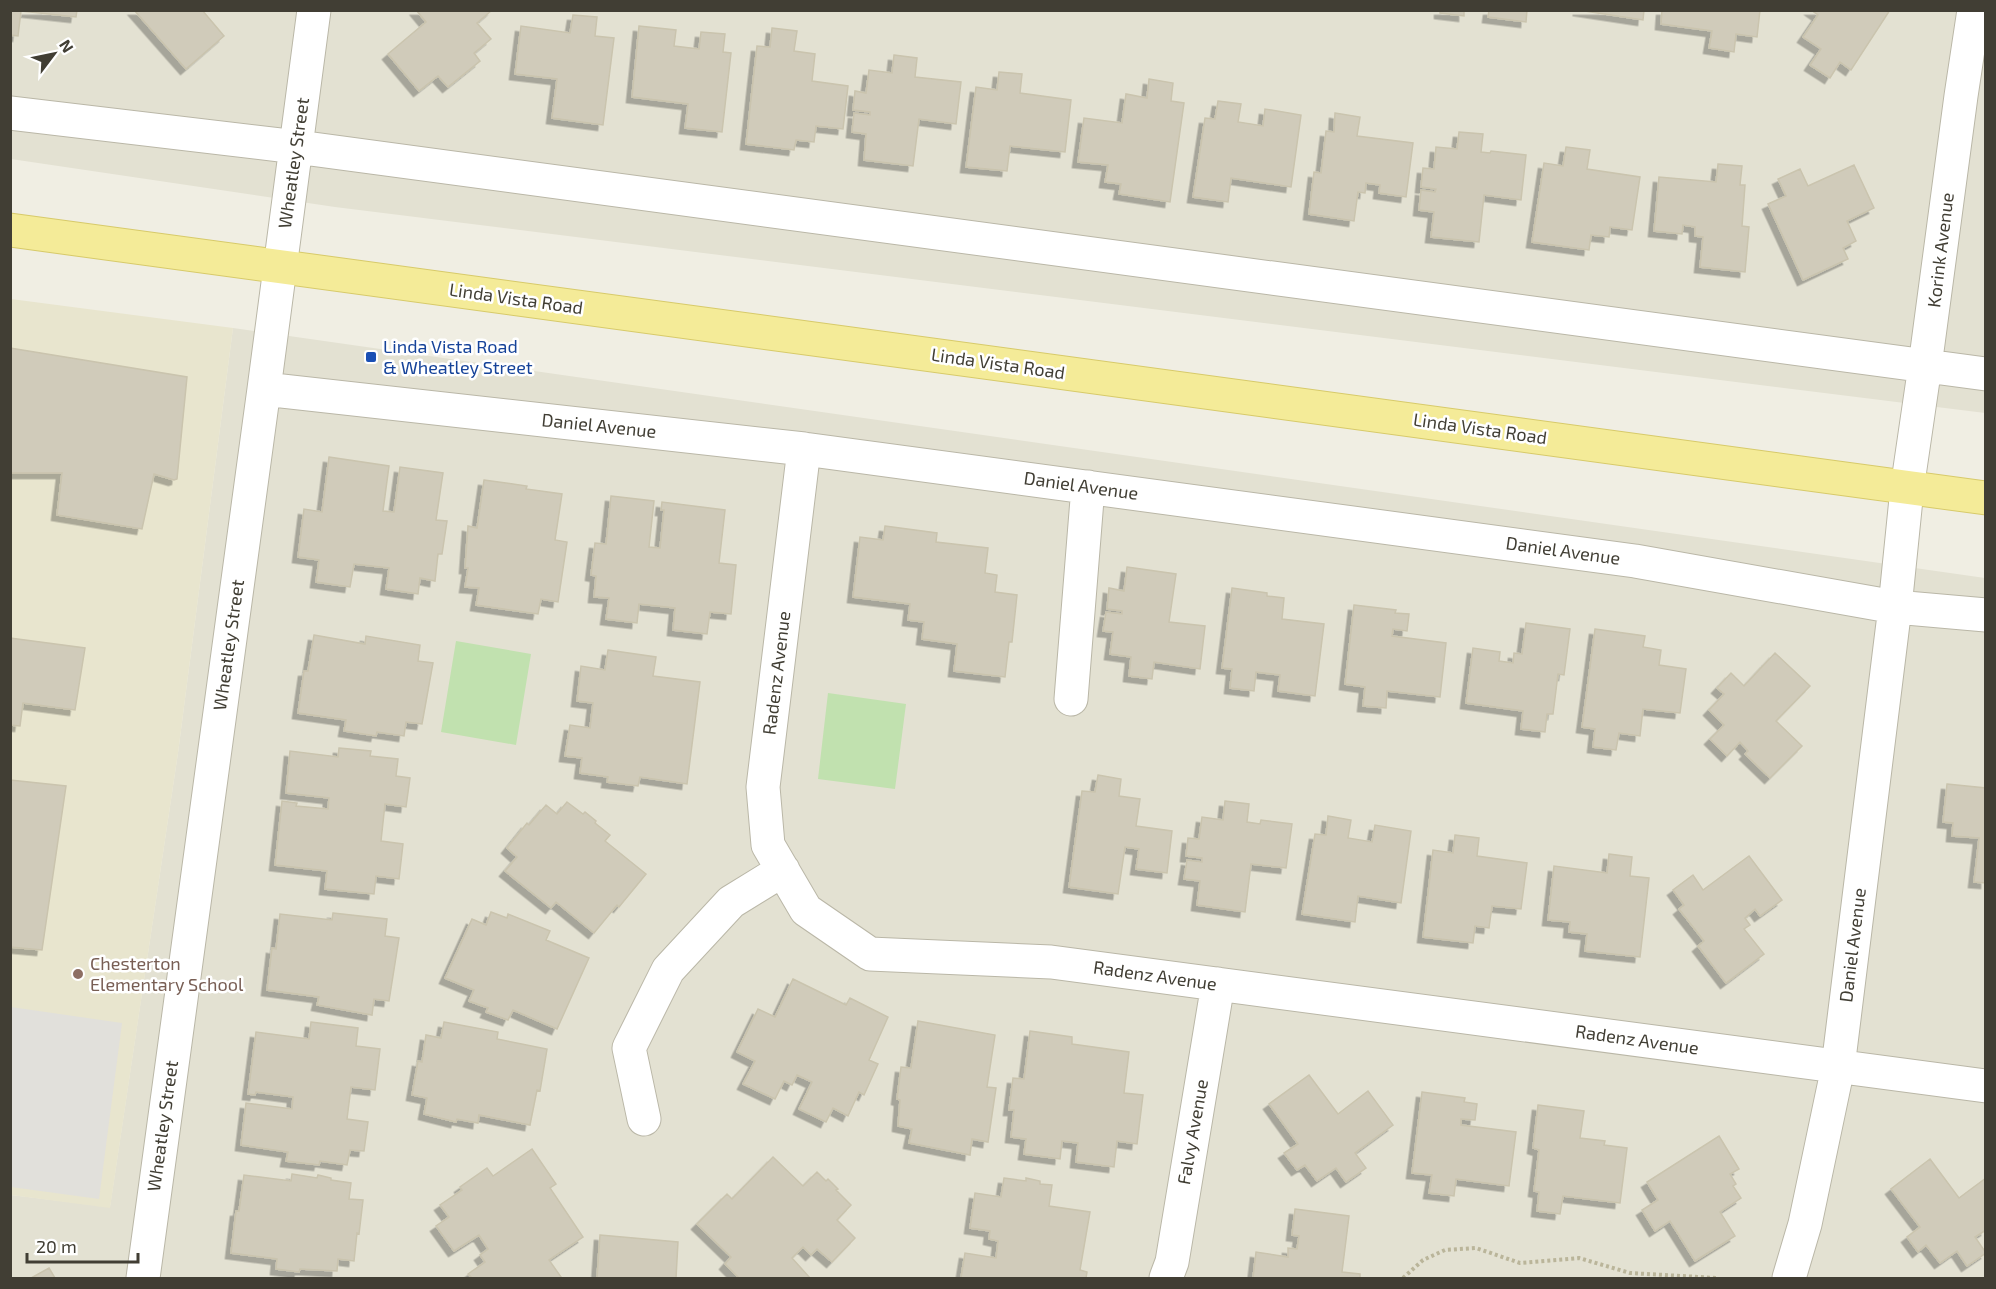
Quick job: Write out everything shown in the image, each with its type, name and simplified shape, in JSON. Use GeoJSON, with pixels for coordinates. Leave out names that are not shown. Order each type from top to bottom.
{"type":"FeatureCollection","features":[{"type":"Feature","properties":{"kind":"main road","name":"Linda Vista Road"},"geometry":{"type":"LineString","coordinates":[[10,230],[1986,498]]}},
{"type":"Feature","properties":{"kind":"street","name":"Wheatley Street"},"geometry":{"type":"LineString","coordinates":[[142,1278],[314,10]]}},
{"type":"Feature","properties":{"kind":"street","name":"Korink Avenue"},"geometry":{"type":"LineString","coordinates":[[1907,489],[1974,10]]}},
{"type":"Feature","properties":{"kind":"street"},"geometry":{"type":"LineString","coordinates":[[10,113],[297,147],[1986,374]]}},
{"type":"Feature","properties":{"kind":"street","name":"Daniel Avenue"},"geometry":{"type":"LineString","coordinates":[[264,389],[804,449],[1635,561],[1895,607],[1986,615]]}},
{"type":"Feature","properties":{"kind":"street","name":"Radenz Avenue"},"geometry":{"type":"LineString","coordinates":[[804,449],[763,787],[768,844],[806,910],[870,954],[1052,962],[1986,1086]]}},
{"type":"Feature","properties":{"kind":"street"},"geometry":{"type":"LineString","coordinates":[[1071,699],[1088,487]]}},
{"type":"Feature","properties":{"kind":"street","name":"Daniel Avenue"},"geometry":{"type":"LineString","coordinates":[[1789,1278],[1805,1224],[1838,1067],[1895,607],[1907,489]]}},
{"type":"Feature","properties":{"kind":"street"},"geometry":{"type":"LineString","coordinates":[[644,1119],[629,1048],[668,970],[731,902],[783,870]]}},
{"type":"Feature","properties":{"kind":"street","name":"Falvy Avenue"},"geometry":{"type":"LineString","coordinates":[[1166,1278],[1172,1262],[1218,984]]}},
{"type":"Feature","properties":{"kind":"path"},"geometry":{"type":"LineString","coordinates":[[1402,1278],[1423,1260],[1445,1250],[1476,1248],[1520,1263],[1579,1258],[1630,1273],[1716,1278]]}},
{"type":"Feature","properties":{"kind":"shaded area"},"geometry":{"type":"Polygon","coordinates":[[[11,11],[1985,11],[1985,413],[335,207],[11,159],[11,11]]]}},
{"type":"Feature","properties":{"kind":"shaded area","name":"Chesterton Elementary School"},"geometry":{"type":"Polygon","coordinates":[[[11,299],[233,328],[178,753],[110,1208],[11,1195],[11,299]]]}},
{"type":"Feature","properties":{"kind":"shaded area"},"geometry":{"type":"Polygon","coordinates":[[[233,328],[1985,578],[1985,1278],[11,1278],[11,1195],[110,1207],[178,753],[233,328]]]}},
{"type":"Feature","properties":{"kind":"shaded area"},"geometry":{"type":"Polygon","coordinates":[[[11,1007],[122,1023],[99,1199],[11,1187],[11,1007]]]}},
{"type":"Feature","properties":{"kind":"green space"},"geometry":{"type":"Polygon","coordinates":[[[456,641],[531,654],[516,745],[441,732],[456,641]]]}},
{"type":"Feature","properties":{"kind":"green space"},"geometry":{"type":"Polygon","coordinates":[[[828,693],[906,704],[895,789],[818,779],[828,693]]]}},
{"type":"Feature","properties":{"kind":"building"},"geometry":{"type":"Polygon","coordinates":[[[10,10],[77,10],[76,17],[21,11],[18,36],[10,35],[10,10]]]}},
{"type":"Feature","properties":{"kind":"building"},"geometry":{"type":"Polygon","coordinates":[[[134,10],[202,10],[224,36],[186,69],[134,10]]]}},
{"type":"Feature","properties":{"kind":"building"},"geometry":{"type":"Polygon","coordinates":[[[416,10],[492,10],[477,23],[491,39],[474,53],[480,61],[448,87],[438,76],[419,91],[388,54],[426,22],[416,10]]]}},
{"type":"Feature","properties":{"kind":"building"},"geometry":{"type":"Polygon","coordinates":[[[1440,10],[1464,10],[1464,16],[1440,13],[1440,10]]]}},
{"type":"Feature","properties":{"kind":"building"},"geometry":{"type":"Polygon","coordinates":[[[1489,10],[1527,10],[1526,22],[1488,17],[1489,10]]]}},
{"type":"Feature","properties":{"kind":"building"},"geometry":{"type":"Polygon","coordinates":[[[1578,10],[1644,10],[1643,20],[1578,10]]]}},
{"type":"Feature","properties":{"kind":"building"},"geometry":{"type":"Polygon","coordinates":[[[1662,10],[1760,10],[1757,37],[1736,34],[1734,52],[1709,48],[1712,31],[1661,24],[1662,10]]]}},
{"type":"Feature","properties":{"kind":"building"},"geometry":{"type":"Polygon","coordinates":[[[1811,10],[1890,10],[1851,70],[1840,62],[1830,78],[1810,65],[1821,49],[1803,37],[1818,15],[1811,10]]]}},
{"type":"Feature","properties":{"kind":"building"},"geometry":{"type":"Polygon","coordinates":[[[573,15],[597,17],[595,36],[614,38],[603,125],[552,118],[557,79],[515,74],[521,26],[570,33],[573,15]]]}},
{"type":"Feature","properties":{"kind":"building"},"geometry":{"type":"Polygon","coordinates":[[[639,26],[676,30],[674,46],[699,49],[701,32],[725,34],[723,52],[731,53],[722,132],[685,128],[688,104],[632,97],[639,26]]]}},
{"type":"Feature","properties":{"kind":"building"},"geometry":{"type":"Polygon","coordinates":[[[772,28],[797,31],[794,51],[815,54],[812,81],[848,86],[843,129],[816,126],[814,142],[796,140],[794,150],[746,144],[757,46],[770,47],[772,28]]]}},
{"type":"Feature","properties":{"kind":"building"},"geometry":{"type":"Polygon","coordinates":[[[894,55],[917,58],[915,77],[961,82],[956,124],[919,119],[913,166],[864,160],[866,134],[852,132],[854,113],[870,115],[870,112],[853,110],[855,91],[866,93],[869,70],[892,73],[894,55]]]}},
{"type":"Feature","properties":{"kind":"building"},"geometry":{"type":"Polygon","coordinates":[[[999,72],[1022,74],[1020,93],[1071,100],[1065,152],[1010,146],[1007,171],[966,167],[976,87],[997,90],[999,72]]]}},
{"type":"Feature","properties":{"kind":"building"},"geometry":{"type":"Polygon","coordinates":[[[1149,79],[1173,83],[1171,101],[1184,103],[1170,202],[1119,194],[1121,184],[1105,182],[1108,165],[1078,162],[1084,118],[1122,123],[1126,94],[1147,98],[1149,79]]]}},
{"type":"Feature","properties":{"kind":"building"},"geometry":{"type":"Polygon","coordinates":[[[1218,101],[1241,104],[1238,122],[1263,126],[1265,109],[1301,115],[1291,187],[1231,178],[1228,202],[1193,197],[1205,118],[1215,119],[1218,101]]]}},
{"type":"Feature","properties":{"kind":"building"},"geometry":{"type":"Polygon","coordinates":[[[1335,113],[1360,117],[1357,136],[1413,143],[1406,197],[1379,193],[1380,185],[1366,183],[1365,193],[1358,192],[1354,221],[1309,214],[1314,172],[1321,173],[1326,131],[1334,132],[1335,113]]]}},
{"type":"Feature","properties":{"kind":"building"},"geometry":{"type":"Polygon","coordinates":[[[1459,132],[1483,134],[1481,152],[1526,155],[1521,200],[1484,195],[1479,242],[1431,237],[1434,212],[1419,210],[1421,190],[1435,192],[1436,189],[1421,187],[1423,168],[1434,169],[1436,147],[1457,149],[1459,132]]]}},
{"type":"Feature","properties":{"kind":"building"},"geometry":{"type":"Polygon","coordinates":[[[1566,147],[1590,150],[1587,169],[1640,177],[1632,230],[1610,227],[1609,237],[1591,235],[1589,250],[1532,242],[1544,163],[1563,166],[1566,147]]]}},
{"type":"Feature","properties":{"kind":"building"},"geometry":{"type":"Polygon","coordinates":[[[1718,164],[1742,166],[1740,185],[1745,185],[1742,226],[1749,227],[1745,272],[1700,267],[1703,237],[1695,236],[1695,227],[1683,225],[1682,234],[1654,231],[1659,177],[1716,182],[1718,164]]]}},
{"type":"Feature","properties":{"kind":"building"},"geometry":{"type":"Polygon","coordinates":[[[1854,165],[1874,208],[1847,221],[1856,241],[1843,248],[1848,259],[1803,280],[1768,204],[1786,196],[1778,179],[1800,169],[1808,186],[1854,165]]]}},
{"type":"Feature","properties":{"kind":"building"},"geometry":{"type":"Polygon","coordinates":[[[10,348],[187,377],[177,479],[154,474],[142,529],[57,515],[62,473],[10,473],[10,348]]]}},
{"type":"Feature","properties":{"kind":"building"},"geometry":{"type":"Polygon","coordinates":[[[329,457],[389,466],[383,511],[394,512],[400,467],[443,473],[436,520],[447,521],[442,554],[438,554],[435,581],[420,578],[418,594],[386,589],[389,568],[354,564],[350,587],[316,582],[319,560],[298,557],[304,509],[322,512],[329,457]]]}},
{"type":"Feature","properties":{"kind":"building"},"geometry":{"type":"Polygon","coordinates":[[[484,480],[562,494],[555,540],[567,542],[558,602],[541,599],[538,614],[476,605],[479,588],[465,587],[468,568],[465,568],[468,526],[477,528],[484,480]]]}},
{"type":"Feature","properties":{"kind":"building"},"geometry":{"type":"Polygon","coordinates":[[[611,496],[654,501],[649,547],[660,548],[664,510],[661,510],[662,502],[725,510],[719,563],[736,565],[731,614],[710,612],[707,634],[673,630],[675,608],[639,604],[637,623],[606,619],[609,598],[594,597],[596,576],[591,575],[595,543],[606,544],[611,496]]]}},
{"type":"Feature","properties":{"kind":"building"},"geometry":{"type":"Polygon","coordinates":[[[885,526],[937,533],[936,542],[988,548],[985,573],[997,575],[995,592],[1017,595],[1012,642],[1009,642],[1005,677],[954,671],[957,644],[922,639],[924,622],[908,620],[910,604],[853,597],[860,537],[883,540],[885,526]]]}},
{"type":"Feature","properties":{"kind":"building"},"geometry":{"type":"Polygon","coordinates":[[[1127,567],[1176,574],[1169,622],[1205,626],[1200,669],[1154,662],[1152,679],[1129,676],[1131,657],[1110,654],[1113,632],[1103,631],[1106,612],[1122,614],[1122,611],[1107,609],[1109,588],[1124,591],[1127,567]]]}},
{"type":"Feature","properties":{"kind":"building"},"geometry":{"type":"Polygon","coordinates":[[[1232,588],[1284,598],[1282,619],[1324,624],[1315,696],[1278,691],[1280,675],[1256,672],[1254,691],[1230,688],[1232,669],[1222,668],[1232,588]]]}},
{"type":"Feature","properties":{"kind":"building"},"geometry":{"type":"Polygon","coordinates":[[[1354,605],[1396,610],[1395,613],[1409,614],[1407,631],[1393,629],[1392,636],[1446,643],[1440,697],[1387,691],[1386,708],[1363,706],[1365,687],[1345,684],[1354,605]]]}},
{"type":"Feature","properties":{"kind":"building"},"geometry":{"type":"Polygon","coordinates":[[[1526,623],[1570,629],[1564,675],[1558,674],[1553,714],[1547,714],[1545,732],[1521,729],[1523,711],[1466,703],[1473,648],[1500,652],[1499,661],[1513,663],[1514,653],[1522,654],[1526,623]]]}},
{"type":"Feature","properties":{"kind":"building"},"geometry":{"type":"Polygon","coordinates":[[[1595,629],[1645,636],[1643,647],[1661,650],[1659,665],[1686,669],[1680,713],[1643,709],[1640,736],[1619,733],[1616,750],[1593,747],[1595,729],[1582,727],[1595,629]]]}},
{"type":"Feature","properties":{"kind":"building"},"geometry":{"type":"Polygon","coordinates":[[[314,635],[365,644],[366,636],[420,645],[418,661],[433,663],[422,724],[406,722],[404,736],[377,732],[376,736],[344,731],[346,720],[298,713],[304,671],[308,671],[314,635]]]}},
{"type":"Feature","properties":{"kind":"building"},"geometry":{"type":"Polygon","coordinates":[[[10,638],[85,648],[75,710],[23,703],[20,726],[10,725],[10,638]]]}},
{"type":"Feature","properties":{"kind":"building"},"geometry":{"type":"Polygon","coordinates":[[[608,650],[656,657],[653,676],[700,682],[687,784],[640,777],[638,786],[607,782],[608,777],[580,773],[582,758],[565,756],[570,725],[590,728],[593,703],[577,701],[581,666],[605,670],[608,650]]]}},
{"type":"Feature","properties":{"kind":"building"},"geometry":{"type":"Polygon","coordinates":[[[1775,653],[1810,686],[1776,721],[1802,746],[1770,778],[1745,754],[1748,751],[1740,742],[1727,756],[1710,739],[1724,725],[1709,710],[1724,694],[1717,688],[1731,673],[1744,686],[1775,653]]]}},
{"type":"Feature","properties":{"kind":"building"},"geometry":{"type":"Polygon","coordinates":[[[339,748],[371,751],[370,756],[398,759],[396,776],[410,778],[406,807],[385,804],[381,841],[403,844],[399,879],[376,876],[374,894],[325,889],[327,871],[275,865],[282,801],[297,803],[296,806],[328,809],[329,798],[286,793],[290,751],[338,757],[339,748]]]}},
{"type":"Feature","properties":{"kind":"building"},"geometry":{"type":"Polygon","coordinates":[[[1098,775],[1121,779],[1119,796],[1140,799],[1136,826],[1172,831],[1167,873],[1136,869],[1139,849],[1125,847],[1118,894],[1069,887],[1082,791],[1095,792],[1098,775]]]}},
{"type":"Feature","properties":{"kind":"building"},"geometry":{"type":"Polygon","coordinates":[[[10,780],[66,786],[42,950],[10,947],[10,780]]]}},
{"type":"Feature","properties":{"kind":"building"},"geometry":{"type":"Polygon","coordinates":[[[1947,784],[1986,788],[1986,883],[1974,882],[1979,838],[1952,836],[1953,823],[1943,822],[1947,784]]]}},
{"type":"Feature","properties":{"kind":"building"},"geometry":{"type":"Polygon","coordinates":[[[1225,801],[1249,804],[1247,822],[1260,824],[1261,820],[1292,824],[1286,868],[1251,864],[1245,912],[1197,905],[1200,881],[1184,879],[1187,860],[1202,862],[1202,858],[1186,856],[1188,838],[1199,839],[1202,817],[1223,820],[1225,801]]]}},
{"type":"Feature","properties":{"kind":"building"},"geometry":{"type":"Polygon","coordinates":[[[567,802],[596,821],[595,823],[610,835],[605,841],[646,874],[594,933],[556,902],[551,908],[505,871],[517,857],[507,848],[527,823],[529,825],[546,805],[557,814],[567,802]]]}},
{"type":"Feature","properties":{"kind":"building"},"geometry":{"type":"Polygon","coordinates":[[[1328,816],[1351,820],[1348,838],[1372,842],[1375,825],[1411,831],[1401,903],[1358,896],[1355,922],[1302,914],[1315,834],[1326,835],[1328,816]]]}},
{"type":"Feature","properties":{"kind":"building"},"geometry":{"type":"Polygon","coordinates":[[[1455,835],[1479,838],[1477,856],[1527,863],[1521,909],[1492,906],[1489,928],[1475,926],[1473,943],[1423,937],[1433,850],[1453,853],[1455,835]]]}},
{"type":"Feature","properties":{"kind":"building"},"geometry":{"type":"Polygon","coordinates":[[[1609,854],[1632,857],[1630,876],[1649,878],[1640,957],[1585,951],[1587,934],[1569,932],[1570,922],[1548,920],[1554,866],[1607,873],[1609,854]]]}},
{"type":"Feature","properties":{"kind":"building"},"geometry":{"type":"Polygon","coordinates":[[[1749,856],[1782,900],[1760,916],[1755,909],[1745,918],[1750,925],[1744,929],[1764,954],[1726,983],[1698,946],[1704,941],[1679,909],[1684,905],[1673,890],[1693,875],[1703,890],[1749,856]]]}},
{"type":"Feature","properties":{"kind":"building"},"geometry":{"type":"Polygon","coordinates":[[[491,912],[507,918],[508,914],[550,931],[546,940],[589,958],[557,1029],[513,1010],[508,1020],[486,1012],[488,1008],[469,1001],[474,990],[445,978],[472,919],[486,925],[491,912]]]}},
{"type":"Feature","properties":{"kind":"building"},"geometry":{"type":"Polygon","coordinates":[[[333,913],[387,919],[385,936],[399,938],[389,1001],[374,999],[372,1015],[317,1005],[319,997],[267,990],[272,948],[276,949],[280,914],[332,920],[333,913]]]}},
{"type":"Feature","properties":{"kind":"building"},"geometry":{"type":"Polygon","coordinates":[[[793,979],[846,1005],[850,998],[888,1017],[869,1060],[878,1064],[864,1095],[859,1092],[848,1116],[833,1108],[826,1122],[799,1109],[812,1082],[797,1075],[792,1085],[784,1081],[775,1099],[743,1084],[755,1061],[737,1052],[758,1009],[775,1017],[793,979]]]}},
{"type":"Feature","properties":{"kind":"building"},"geometry":{"type":"Polygon","coordinates":[[[918,1021],[995,1035],[987,1087],[996,1088],[988,1142],[972,1139],[970,1155],[909,1143],[912,1129],[898,1126],[900,1100],[897,1099],[901,1067],[911,1068],[918,1021]]]}},
{"type":"Feature","properties":{"kind":"building"},"geometry":{"type":"Polygon","coordinates":[[[311,1022],[358,1028],[356,1046],[380,1049],[375,1090],[351,1087],[347,1119],[368,1122],[364,1151],[350,1150],[347,1165],[320,1161],[319,1165],[286,1161],[288,1152],[241,1145],[246,1103],[292,1109],[293,1097],[256,1092],[255,1095],[248,1094],[256,1032],[309,1039],[311,1022]]]}},
{"type":"Feature","properties":{"kind":"building"},"geometry":{"type":"Polygon","coordinates":[[[444,1022],[498,1032],[497,1039],[547,1049],[540,1091],[537,1090],[530,1125],[479,1115],[478,1123],[457,1119],[456,1122],[424,1114],[427,1098],[412,1095],[418,1061],[422,1062],[426,1035],[441,1038],[444,1022]]]}},
{"type":"Feature","properties":{"kind":"building"},"geometry":{"type":"Polygon","coordinates":[[[1030,1031],[1072,1037],[1072,1044],[1129,1052],[1124,1093],[1143,1095],[1137,1144],[1117,1141],[1114,1167],[1076,1162],[1078,1143],[1062,1141],[1060,1159],[1024,1154],[1026,1139],[1011,1137],[1014,1110],[1009,1110],[1013,1078],[1024,1079],[1030,1031]]]}},
{"type":"Feature","properties":{"kind":"building"},"geometry":{"type":"Polygon","coordinates":[[[1309,1075],[1338,1114],[1368,1091],[1393,1125],[1355,1153],[1366,1168],[1346,1182],[1336,1168],[1317,1181],[1305,1165],[1297,1170],[1284,1153],[1298,1144],[1269,1104],[1309,1075]]]}},
{"type":"Feature","properties":{"kind":"building"},"geometry":{"type":"Polygon","coordinates":[[[1422,1092],[1465,1098],[1464,1102],[1477,1104],[1475,1120],[1461,1119],[1461,1125],[1516,1132],[1509,1186],[1456,1179],[1454,1196],[1429,1193],[1432,1175],[1412,1173],[1422,1092]]]}},
{"type":"Feature","properties":{"kind":"building"},"geometry":{"type":"Polygon","coordinates":[[[1538,1105],[1584,1111],[1580,1138],[1605,1141],[1604,1145],[1627,1148],[1620,1203],[1563,1196],[1560,1214],[1537,1211],[1539,1192],[1534,1191],[1539,1150],[1533,1148],[1538,1105]]]}},
{"type":"Feature","properties":{"kind":"building"},"geometry":{"type":"Polygon","coordinates":[[[1719,1136],[1739,1169],[1730,1174],[1736,1184],[1733,1186],[1741,1198],[1720,1212],[1735,1236],[1695,1261],[1670,1221],[1655,1231],[1642,1210],[1658,1200],[1647,1182],[1719,1136]]]}},
{"type":"Feature","properties":{"kind":"building"},"geometry":{"type":"Polygon","coordinates":[[[532,1149],[556,1184],[550,1188],[583,1237],[549,1260],[561,1277],[559,1278],[472,1278],[468,1274],[485,1262],[480,1255],[488,1249],[479,1235],[454,1251],[436,1226],[449,1217],[440,1205],[462,1190],[460,1187],[487,1168],[493,1176],[532,1149]]]}},
{"type":"Feature","properties":{"kind":"building"},"geometry":{"type":"Polygon","coordinates":[[[773,1157],[803,1186],[817,1172],[826,1181],[828,1179],[851,1205],[837,1220],[855,1238],[832,1262],[817,1249],[811,1255],[803,1247],[792,1258],[810,1278],[739,1278],[725,1264],[731,1257],[697,1224],[727,1194],[732,1199],[773,1157]]]}},
{"type":"Feature","properties":{"kind":"building"},"geometry":{"type":"Polygon","coordinates":[[[1930,1159],[1959,1198],[1986,1178],[1986,1230],[1975,1237],[1986,1253],[1967,1266],[1957,1251],[1940,1263],[1926,1245],[1918,1252],[1907,1237],[1920,1227],[1891,1189],[1930,1159]]]}},
{"type":"Feature","properties":{"kind":"building"},"geometry":{"type":"Polygon","coordinates":[[[292,1174],[317,1178],[318,1175],[351,1183],[349,1199],[363,1200],[354,1261],[338,1259],[337,1271],[300,1269],[299,1272],[276,1269],[277,1259],[231,1253],[236,1211],[239,1211],[244,1175],[291,1181],[292,1174]]]}},
{"type":"Feature","properties":{"kind":"building"},"geometry":{"type":"Polygon","coordinates":[[[1004,1178],[1026,1181],[1026,1178],[1040,1181],[1040,1184],[1052,1185],[1049,1206],[1090,1212],[1080,1270],[1087,1272],[1086,1278],[961,1278],[965,1253],[996,1258],[998,1241],[989,1239],[990,1231],[970,1228],[975,1193],[1001,1197],[1004,1178]]]}},
{"type":"Feature","properties":{"kind":"building"},"geometry":{"type":"Polygon","coordinates":[[[1295,1209],[1349,1216],[1342,1272],[1360,1274],[1360,1278],[1253,1278],[1256,1252],[1288,1257],[1288,1248],[1297,1249],[1299,1236],[1292,1235],[1295,1209]]]}},
{"type":"Feature","properties":{"kind":"building"},"geometry":{"type":"Polygon","coordinates":[[[600,1235],[678,1242],[676,1278],[597,1278],[600,1235]]]}},
{"type":"Feature","properties":{"kind":"building"},"geometry":{"type":"Polygon","coordinates":[[[49,1268],[55,1278],[31,1278],[49,1268]]]}},
{"type":"Feature","properties":{"kind":"place","name":"Linda Vista Road & Wheatley Street"},"geometry":{"type":"Point","coordinates":[371,357]}},
{"type":"Feature","properties":{"kind":"place","name":"Chesterton Elementary School"},"geometry":{"type":"Point","coordinates":[78,974]}}]}
